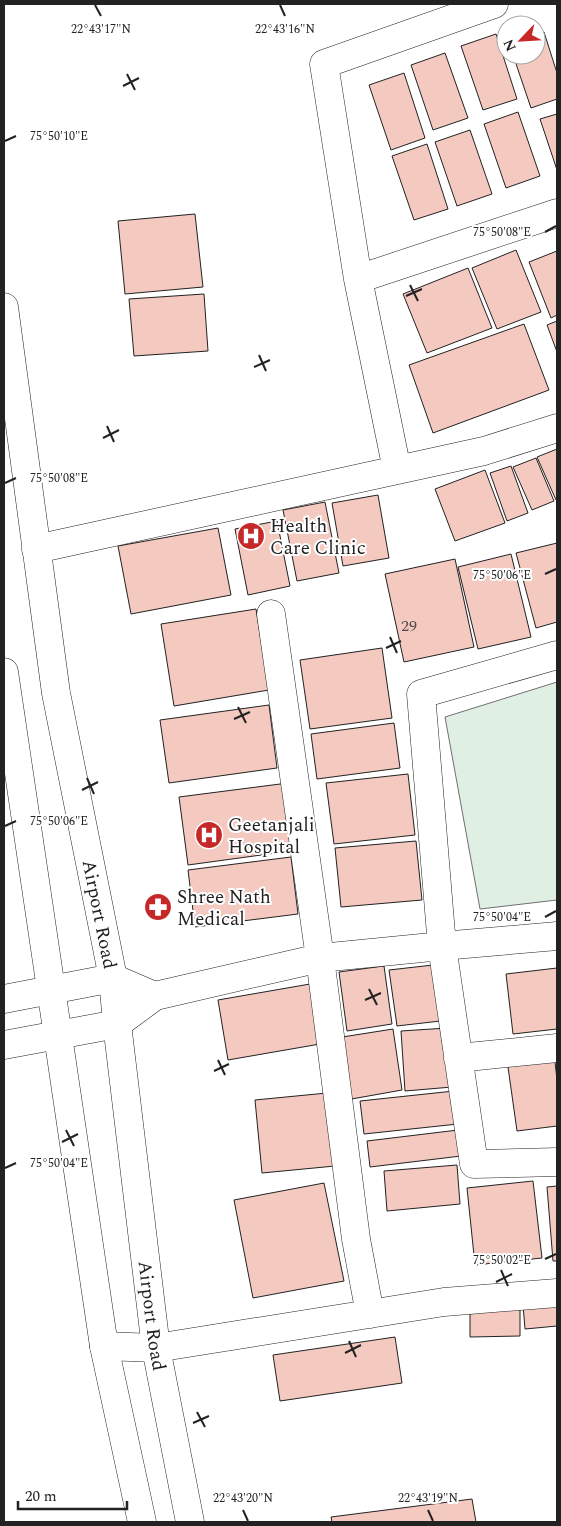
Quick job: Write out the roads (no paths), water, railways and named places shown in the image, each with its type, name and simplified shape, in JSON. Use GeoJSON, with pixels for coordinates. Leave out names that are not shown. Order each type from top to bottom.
{"type":"FeatureCollection","features":[{"type":"Feature","properties":{"kind":"street"},"geometry":{"type":"LineString","coordinates":[[397,470],[358,279],[324,64],[494,4]]}},
{"type":"Feature","properties":{"kind":"street"},"geometry":{"type":"LineString","coordinates":[[358,279],[557,212]]}},
{"type":"Feature","properties":{"kind":"street","name":"Airport Road"},"geometry":{"type":"LineString","coordinates":[[4,307],[56,693],[113,978],[156,1348],[190,1522]]}},
{"type":"Feature","properties":{"kind":"street"},"geometry":{"type":"LineString","coordinates":[[36,549],[484,451],[557,428]]}},
{"type":"Feature","properties":{"kind":"street"},"geometry":{"type":"LineString","coordinates":[[271,614],[320,958],[356,1239],[370,1314]]}},
{"type":"Feature","properties":{"kind":"street"},"geometry":{"type":"LineString","coordinates":[[557,655],[421,694],[442,946],[474,1164],[557,1162]]}},
{"type":"Feature","properties":{"kind":"street"},"geometry":{"type":"LineString","coordinates":[[4,672],[104,1346],[142,1522]]}},
{"type":"Feature","properties":{"kind":"street"},"geometry":{"type":"LineString","coordinates":[[4,1045],[117,1024],[155,996],[320,958],[557,936]]}},
{"type":"Feature","properties":{"kind":"street"},"geometry":{"type":"LineString","coordinates":[[4,999],[113,978],[155,996]]}},
{"type":"Feature","properties":{"kind":"street"},"geometry":{"type":"LineString","coordinates":[[458,1058],[557,1048]]}},
{"type":"Feature","properties":{"kind":"street"},"geometry":{"type":"LineString","coordinates":[[104,1346],[156,1348],[444,1302],[557,1293]]}},
{"type":"Feature","properties":{"kind":"place","name":"Health Care Clinic"},"geometry":{"type":"Point","coordinates":[251,536]}},
{"type":"Feature","properties":{"kind":"place","name":"Geetanjali Hospital"},"geometry":{"type":"Point","coordinates":[209,835]}},
{"type":"Feature","properties":{"kind":"place","name":"Shree Nath Medical"},"geometry":{"type":"Point","coordinates":[158,907]}}]}
